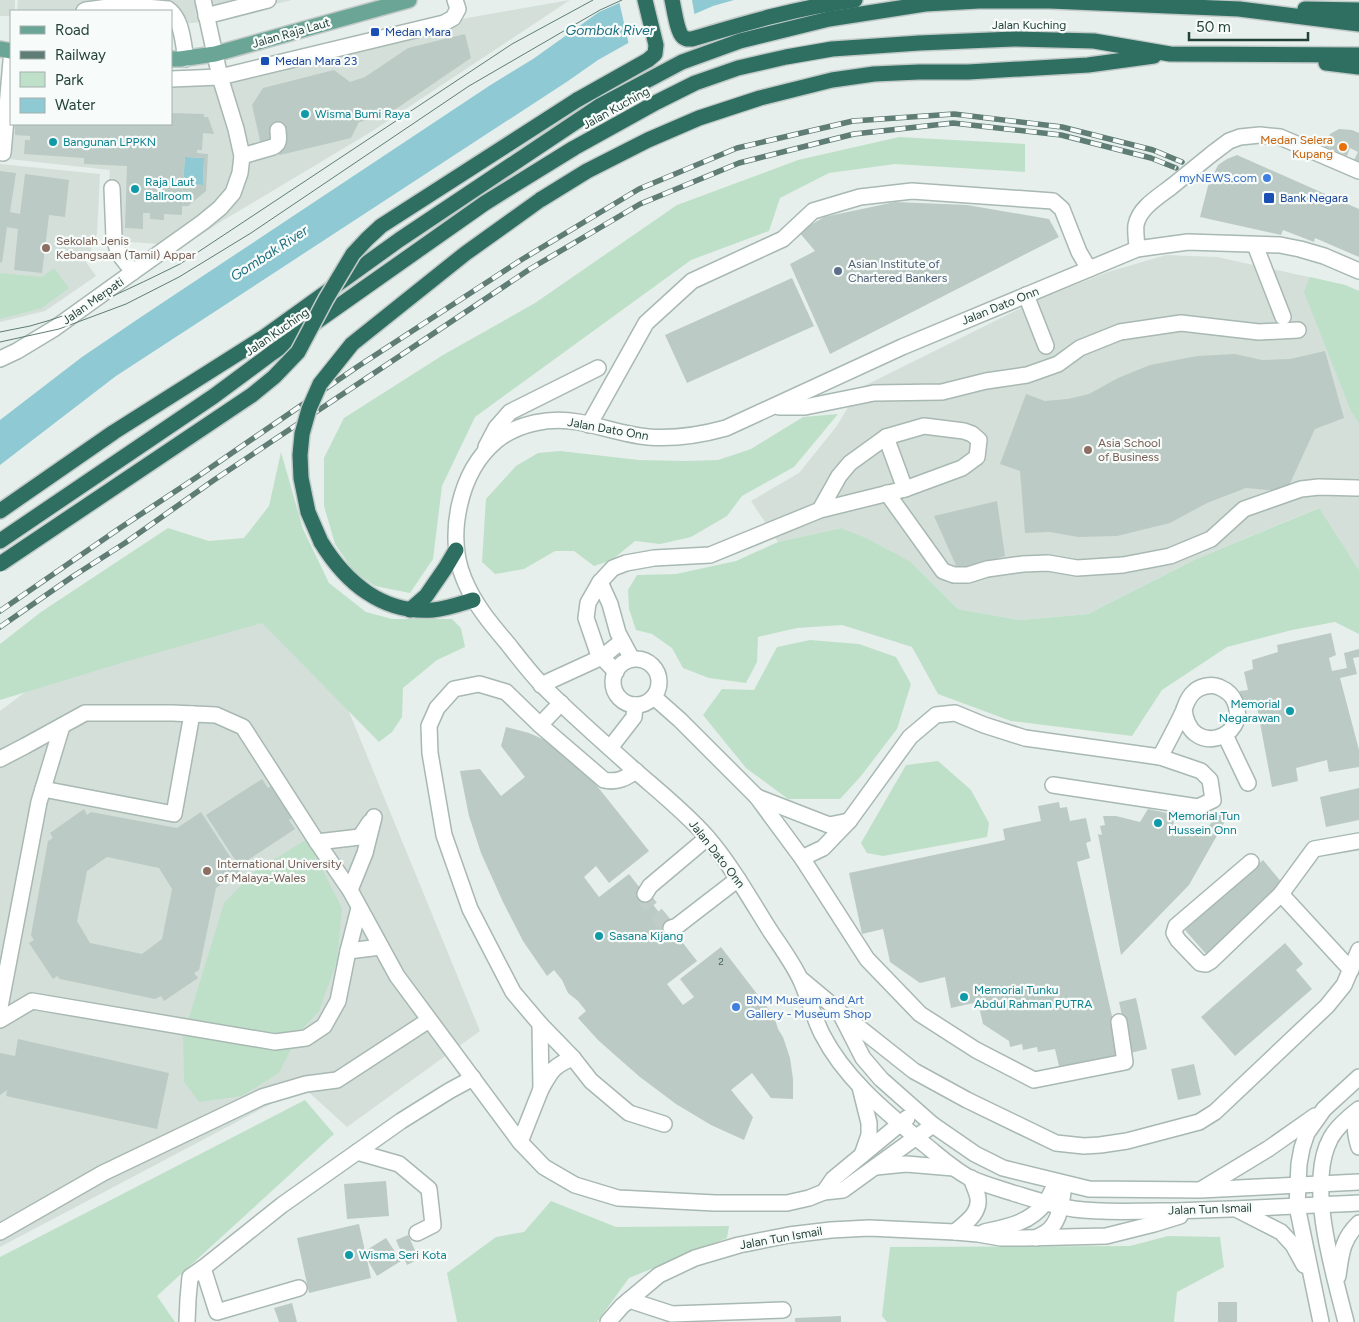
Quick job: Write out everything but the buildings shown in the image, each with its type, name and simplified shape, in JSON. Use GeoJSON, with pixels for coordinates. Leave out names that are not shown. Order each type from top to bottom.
{"type":"FeatureCollection","features":[{"type":"Feature","properties":{"kind":"highway"},"geometry":{"type":"LineString","coordinates":[[0,564],[252,395],[274,377],[298,352],[326,299],[353,254],[381,226],[577,100],[648,60],[655,54],[656,44],[645,0]]}},
{"type":"Feature","properties":{"kind":"highway"},"geometry":{"type":"LineString","coordinates":[[672,0],[680,32],[684,38],[692,39],[748,22],[855,0]]}},
{"type":"Feature","properties":{"kind":"highway","name":"Jalan Kuching"},"geometry":{"type":"LineString","coordinates":[[0,510],[114,432],[264,337],[399,240],[601,105],[682,62],[740,41],[829,19],[934,4],[979,1],[1046,1],[1239,8],[1359,24]]}},
{"type":"Feature","properties":{"kind":"highway"},"geometry":{"type":"LineString","coordinates":[[1239,8],[1359,10]]}},
{"type":"Feature","properties":{"kind":"highway","name":"Jalan Kuching"},"geometry":{"type":"LineString","coordinates":[[0,541],[214,396],[485,203],[574,148],[695,83],[738,68],[786,57],[832,50],[919,43],[1014,39],[1094,41],[1170,54],[1359,55]]}},
{"type":"Feature","properties":{"kind":"highway"},"geometry":{"type":"LineString","coordinates":[[473,600],[435,610],[410,610],[392,606],[378,600],[350,579],[337,566],[321,542],[308,512],[301,478],[300,455],[302,434],[309,409],[320,384],[352,344],[466,253],[540,200],[587,171],[648,140],[699,118],[760,98],[832,80],[874,74],[968,72],[1088,65],[1170,54]]}},
{"type":"Feature","properties":{"kind":"highway"},"geometry":{"type":"LineString","coordinates":[[1230,54],[1359,67]]}},
{"type":"Feature","properties":{"kind":"highway"},"geometry":{"type":"LineString","coordinates":[[410,610],[426,596],[456,550]]}},
{"type":"Feature","properties":{"kind":"main road","name":"Jalan Raja Laut"},"geometry":{"type":"LineString","coordinates":[[179,59],[215,54],[381,4],[408,0]]}},
{"type":"Feature","properties":{"kind":"street","name":"Jalan Merpati"},"geometry":{"type":"LineString","coordinates":[[0,359],[55,328],[203,222],[220,208],[233,193],[240,173],[242,156],[220,76],[203,0]]}},
{"type":"Feature","properties":{"kind":"street"},"geometry":{"type":"LineString","coordinates":[[206,16],[268,0]]}},
{"type":"Feature","properties":{"kind":"street"},"geometry":{"type":"LineString","coordinates":[[172,79],[220,76],[444,23],[453,18],[458,8],[455,0]]}},
{"type":"Feature","properties":{"kind":"street"},"geometry":{"type":"LineString","coordinates":[[86,10],[124,5],[170,10]]}},
{"type":"Feature","properties":{"kind":"street"},"geometry":{"type":"LineString","coordinates":[[172,11],[178,20],[179,59]]}},
{"type":"Feature","properties":{"kind":"street"},"geometry":{"type":"LineString","coordinates":[[3,153],[10,86]]}},
{"type":"Feature","properties":{"kind":"street"},"geometry":{"type":"LineString","coordinates":[[242,156],[277,145],[279,141],[278,130]]}},
{"type":"Feature","properties":{"kind":"street"},"geometry":{"type":"LineString","coordinates":[[1138,250],[1136,226],[1139,215],[1147,206],[1222,145],[1240,137],[1260,135],[1280,137],[1359,171]]}},
{"type":"Feature","properties":{"kind":"street"},"geometry":{"type":"LineString","coordinates":[[112,188],[114,238],[119,254],[133,272]]}},
{"type":"Feature","properties":{"kind":"street"},"geometry":{"type":"LineString","coordinates":[[589,425],[646,323],[692,281],[783,239],[813,211],[860,197],[912,191],[1053,201],[1062,209],[1089,269]]}},
{"type":"Feature","properties":{"kind":"street","name":"Jalan Dato Onn"},"geometry":{"type":"LineString","coordinates":[[916,1137],[860,1086],[840,1061],[822,1034],[800,979],[738,879],[707,838],[685,814],[541,685],[473,600],[462,575],[456,550],[455,523],[469,477],[481,457],[496,441],[516,429],[535,422],[576,421],[647,437],[701,435],[726,428],[902,347],[1138,250],[1188,242],[1280,246],[1300,249],[1324,256],[1359,271]]}},
{"type":"Feature","properties":{"kind":"street"},"geometry":{"type":"LineString","coordinates":[[1255,244],[1283,317]]}},
{"type":"Feature","properties":{"kind":"street"},"geometry":{"type":"LineString","coordinates":[[1026,295],[1046,346]]}},
{"type":"Feature","properties":{"kind":"street"},"geometry":{"type":"LineString","coordinates":[[773,407],[805,406],[874,394],[942,392],[986,381],[1027,375],[1058,364],[1080,348],[1120,332],[1181,323],[1259,332],[1298,330]]}},
{"type":"Feature","properties":{"kind":"street"},"geometry":{"type":"LineString","coordinates":[[481,457],[496,428],[510,412],[598,368]]}},
{"type":"Feature","properties":{"kind":"street"},"geometry":{"type":"LineString","coordinates":[[616,672],[598,653],[586,618],[588,603],[600,582],[612,568],[626,563],[654,558],[710,555],[820,510],[905,489],[962,468],[976,457],[978,440],[972,434],[964,431],[924,426],[886,437],[850,463],[839,476],[820,510]]}},
{"type":"Feature","properties":{"kind":"street"},"geometry":{"type":"LineString","coordinates":[[886,437],[905,489]]}},
{"type":"Feature","properties":{"kind":"street"},"geometry":{"type":"LineString","coordinates":[[888,493],[943,571],[954,575],[968,575],[987,569],[1023,564],[1048,563],[1077,568],[1123,565],[1170,556],[1211,539],[1244,509],[1301,489],[1319,487],[1357,488]]}},
{"type":"Feature","properties":{"kind":"street"},"geometry":{"type":"LineString","coordinates":[[600,582],[610,604],[618,633],[632,659]]}},
{"type":"Feature","properties":{"kind":"street"},"geometry":{"type":"LineString","coordinates":[[541,685],[602,657],[622,641]]}},
{"type":"Feature","properties":{"kind":"street"},"geometry":{"type":"LineString","coordinates":[[632,659],[640,659],[647,662],[658,673],[659,689],[650,701],[635,705],[627,703],[616,694],[614,686],[616,672],[625,662],[632,659]]}},
{"type":"Feature","properties":{"kind":"street"},"geometry":{"type":"LineString","coordinates":[[636,771],[624,779],[612,782],[604,780],[540,725],[506,692],[480,684],[454,689],[437,708],[428,726],[430,754],[444,835],[470,909],[513,992],[540,1024],[573,1058],[591,1081],[629,1113],[664,1124]]}},
{"type":"Feature","properties":{"kind":"street"},"geometry":{"type":"LineString","coordinates":[[1160,757],[1188,699],[1194,691],[1204,686],[1215,685],[1225,689],[1233,696],[1237,707],[1237,717],[1233,727],[1225,735],[1216,738],[1206,738],[1197,735],[1190,728],[1185,719],[1184,709]]}},
{"type":"Feature","properties":{"kind":"street"},"geometry":{"type":"LineString","coordinates":[[654,697],[680,720],[757,797],[802,858],[867,959],[920,1014],[976,1050],[1034,1080],[1125,1062],[1119,1022]]}},
{"type":"Feature","properties":{"kind":"street"},"geometry":{"type":"LineString","coordinates":[[540,725],[561,703]]}},
{"type":"Feature","properties":{"kind":"street"},"geometry":{"type":"LineString","coordinates":[[610,748],[634,717],[635,705]]}},
{"type":"Feature","properties":{"kind":"street"},"geometry":{"type":"LineString","coordinates":[[0,758],[85,713],[216,715],[243,726],[350,890],[397,976],[520,1142],[544,1167],[575,1185],[618,1198],[715,1203],[787,1203],[824,1192],[843,1190],[933,1125]]}},
{"type":"Feature","properties":{"kind":"street"},"geometry":{"type":"LineString","coordinates":[[802,858],[823,848],[849,821],[910,737],[936,715],[955,713],[1024,738],[1160,757],[1201,771],[1210,780],[1213,800],[1198,807],[1053,786]]}},
{"type":"Feature","properties":{"kind":"street"},"geometry":{"type":"LineString","coordinates":[[43,789],[174,814],[192,714]]}},
{"type":"Feature","properties":{"kind":"street"},"geometry":{"type":"LineString","coordinates":[[0,1006],[39,802],[62,726]]}},
{"type":"Feature","properties":{"kind":"street"},"geometry":{"type":"LineString","coordinates":[[1225,735],[1248,783]]}},
{"type":"Feature","properties":{"kind":"street"},"geometry":{"type":"LineString","coordinates":[[757,797],[829,825],[849,821]]}},
{"type":"Feature","properties":{"kind":"street"},"geometry":{"type":"LineString","coordinates":[[317,842],[360,837],[374,817],[365,853],[350,890]]}},
{"type":"Feature","properties":{"kind":"street"},"geometry":{"type":"LineString","coordinates":[[645,894],[650,886],[707,838]]}},
{"type":"Feature","properties":{"kind":"street"},"geometry":{"type":"LineString","coordinates":[[1251,862],[1176,926],[1174,933],[1178,940],[1200,963],[1206,964],[1211,961],[1281,894],[1314,849],[1359,841]]}},
{"type":"Feature","properties":{"kind":"street"},"geometry":{"type":"LineString","coordinates":[[671,928],[677,926],[738,879]]}},
{"type":"Feature","properties":{"kind":"street"},"geometry":{"type":"LineString","coordinates":[[1281,894],[1351,970]]}},
{"type":"Feature","properties":{"kind":"street"},"geometry":{"type":"LineString","coordinates":[[0,1020],[32,1001],[275,1042],[306,1038],[324,1026],[338,1001],[359,908]]}},
{"type":"Feature","properties":{"kind":"street"},"geometry":{"type":"LineString","coordinates":[[348,950],[382,947]]}},
{"type":"Feature","properties":{"kind":"street"},"geometry":{"type":"LineString","coordinates":[[839,1012],[914,1071],[968,1100],[1056,1143],[1084,1146],[1100,1145],[1127,1141],[1198,1122],[1215,1112],[1250,1081],[1327,1006],[1344,985],[1359,950]]}},
{"type":"Feature","properties":{"kind":"street","name":"Jalan Dato Onn"},"geometry":{"type":"LineString","coordinates":[[800,979],[839,1012],[863,1058],[881,1079],[933,1125]]}},
{"type":"Feature","properties":{"kind":"street"},"geometry":{"type":"LineString","coordinates":[[0,1232],[102,1173],[262,1097],[306,1084],[337,1080],[429,1020]]}},
{"type":"Feature","properties":{"kind":"street"},"geometry":{"type":"LineString","coordinates":[[540,1024],[541,1089]]}},
{"type":"Feature","properties":{"kind":"street"},"geometry":{"type":"LineString","coordinates":[[520,1142],[541,1089],[551,1073],[559,1064],[573,1058]]}},
{"type":"Feature","properties":{"kind":"street"},"geometry":{"type":"LineString","coordinates":[[1200,1190],[1268,1149],[1324,1109],[1359,1076]]}},
{"type":"Feature","properties":{"kind":"street"},"geometry":{"type":"LineString","coordinates":[[188,1322],[190,1277],[204,1268],[282,1205],[401,1121],[473,1078]]}},
{"type":"Feature","properties":{"kind":"street"},"geometry":{"type":"LineString","coordinates":[[860,1086],[869,1123],[869,1135],[862,1156]]}},
{"type":"Feature","properties":{"kind":"street"},"geometry":{"type":"LineString","coordinates":[[1321,1322],[1297,1206],[1299,1164],[1302,1148],[1307,1133],[1324,1109]]}},
{"type":"Feature","properties":{"kind":"street"},"geometry":{"type":"LineString","coordinates":[[1346,1322],[1325,1230],[1321,1184],[1323,1156],[1332,1136],[1359,1109]]}},
{"type":"Feature","properties":{"kind":"street"},"geometry":{"type":"LineString","coordinates":[[824,1192],[833,1179],[916,1110]]}},
{"type":"Feature","properties":{"kind":"street"},"geometry":{"type":"LineString","coordinates":[[1359,1117],[1356,1120],[1355,1135],[1359,1147]]}},
{"type":"Feature","properties":{"kind":"street","name":"Jalan Tun Ismail"},"geometry":{"type":"LineString","coordinates":[[933,1125],[975,1154],[1003,1168],[1089,1189],[1200,1190],[1359,1182]]}},
{"type":"Feature","properties":{"kind":"street","name":"Jalan Tun Ismail"},"geometry":{"type":"LineString","coordinates":[[916,1137],[954,1168],[971,1178],[1061,1207],[1108,1212],[1196,1211],[1359,1203]]}},
{"type":"Feature","properties":{"kind":"street"},"geometry":{"type":"LineString","coordinates":[[357,1152],[399,1164],[428,1189],[433,1225],[417,1233]]}},
{"type":"Feature","properties":{"kind":"street"},"geometry":{"type":"LineString","coordinates":[[875,1167],[906,1164],[954,1168]]}},
{"type":"Feature","properties":{"kind":"street"},"geometry":{"type":"LineString","coordinates":[[955,1232],[971,1218],[976,1210],[978,1199],[971,1178]]}},
{"type":"Feature","properties":{"kind":"street"},"geometry":{"type":"LineString","coordinates":[[1036,1238],[1049,1230],[1056,1221],[1061,1207],[1060,1183]]}},
{"type":"Feature","properties":{"kind":"street","name":"Jalan Tun Ismail"},"geometry":{"type":"LineString","coordinates":[[978,1234],[1022,1222],[1031,1217],[1046,1203],[1060,1183]]}},
{"type":"Feature","properties":{"kind":"street"},"geometry":{"type":"LineString","coordinates":[[1237,1209],[1281,1232],[1294,1245],[1311,1278]]}},
{"type":"Feature","properties":{"kind":"street","name":"Jalan Tun Ismail"},"geometry":{"type":"LineString","coordinates":[[608,1322],[622,1306],[659,1275],[694,1258],[739,1245],[789,1235],[869,1228],[955,1232],[1001,1238],[1106,1236],[1196,1211]]}},
{"type":"Feature","properties":{"kind":"street"},"geometry":{"type":"LineString","coordinates":[[1337,1287],[1342,1251],[1352,1230],[1359,1223]]}},
{"type":"Feature","properties":{"kind":"street"},"geometry":{"type":"LineString","coordinates":[[204,1268],[217,1312],[299,1288]]}},
{"type":"Feature","properties":{"kind":"street"},"geometry":{"type":"LineString","coordinates":[[629,1300],[672,1314],[783,1310]]}},
{"type":"Feature","properties":{"kind":"shaded area"},"geometry":{"type":"Polygon","coordinates":[[[0,0],[15,0],[15,10],[10,10],[10,16],[0,16],[0,0]]]}},
{"type":"Feature","properties":{"kind":"shaded area"},"geometry":{"type":"Polygon","coordinates":[[[18,0],[292,0],[202,22],[172,25],[172,10],[17,10],[18,0]]]}},
{"type":"Feature","properties":{"kind":"shaded area"},"geometry":{"type":"Polygon","coordinates":[[[570,0],[371,132],[222,221],[184,246],[105,240],[110,170],[0,158],[11,125],[172,125],[172,75],[213,74],[410,28],[570,0]]]}},
{"type":"Feature","properties":{"kind":"shaded area","name":"Sekolah Jenis Kebangsaan (Tamil) Appar"},"geometry":{"type":"Polygon","coordinates":[[[0,164],[100,174],[97,234],[86,262],[96,276],[45,311],[0,322],[0,164]]]}},
{"type":"Feature","properties":{"kind":"shaded area","name":"Asia School of Business"},"geometry":{"type":"Polygon","coordinates":[[[1166,255],[1217,257],[1345,285],[1359,291],[1359,570],[1318,508],[1196,559],[1088,614],[1020,620],[958,609],[911,562],[841,528],[778,542],[751,501],[799,473],[836,427],[860,388],[1037,300],[1108,272],[1166,255]]]}},
{"type":"Feature","properties":{"kind":"shaded area","name":"International University of Malaya-Wales"},"geometry":{"type":"Polygon","coordinates":[[[252,595],[329,663],[480,1031],[347,1127],[303,1087],[0,1247],[0,711],[48,675],[252,595]]]}},
{"type":"Feature","properties":{"kind":"green space"},"geometry":{"type":"Polygon","coordinates":[[[899,137],[1025,144],[1025,172],[895,164],[829,173],[780,198],[769,231],[691,260],[475,417],[442,486],[433,559],[410,593],[375,586],[354,572],[335,544],[324,506],[324,458],[344,418],[443,355],[535,303],[677,205],[798,160],[899,137]]]}},
{"type":"Feature","properties":{"kind":"green space"},"geometry":{"type":"Polygon","coordinates":[[[54,268],[69,288],[42,308],[0,319],[0,273],[42,277],[54,268]]]}},
{"type":"Feature","properties":{"kind":"green space"},"geometry":{"type":"Polygon","coordinates":[[[1310,277],[1345,285],[1359,291],[1359,423],[1351,411],[1304,292],[1310,277]]]}},
{"type":"Feature","properties":{"kind":"green space"},"geometry":{"type":"Polygon","coordinates":[[[838,414],[794,467],[742,496],[727,516],[691,537],[660,544],[635,541],[612,560],[594,566],[574,551],[555,551],[524,569],[495,574],[482,562],[486,499],[516,466],[538,453],[560,451],[639,460],[718,460],[751,449],[803,417],[838,414]]]}},
{"type":"Feature","properties":{"kind":"green space"},"geometry":{"type":"Polygon","coordinates":[[[281,452],[303,529],[329,583],[366,612],[392,619],[452,619],[461,628],[465,647],[437,660],[403,688],[402,717],[392,732],[379,742],[262,623],[0,700],[0,644],[41,612],[168,528],[209,541],[244,538],[269,506],[281,452]]]}},
{"type":"Feature","properties":{"kind":"green space"},"geometry":{"type":"Polygon","coordinates":[[[1319,508],[1359,570],[1359,634],[1335,622],[1292,630],[1227,647],[1162,690],[1132,736],[1011,721],[938,694],[912,647],[842,625],[797,628],[758,637],[757,662],[746,683],[709,678],[683,668],[672,648],[652,634],[636,630],[629,609],[628,590],[637,575],[676,574],[736,561],[778,542],[841,528],[866,538],[911,562],[958,609],[1020,620],[1088,614],[1196,559],[1319,508]]]}},
{"type":"Feature","properties":{"kind":"green space"},"geometry":{"type":"Polygon","coordinates":[[[810,640],[859,644],[896,657],[911,684],[897,729],[861,776],[840,799],[788,799],[746,768],[703,715],[722,689],[754,690],[777,647],[810,640]]]}},
{"type":"Feature","properties":{"kind":"green space"},"geometry":{"type":"Polygon","coordinates":[[[938,761],[971,790],[989,823],[987,837],[883,856],[867,853],[861,843],[906,765],[938,761]]]}},
{"type":"Feature","properties":{"kind":"green space"},"geometry":{"type":"Polygon","coordinates":[[[307,839],[342,908],[337,961],[319,1011],[299,1033],[279,1073],[242,1096],[199,1102],[184,1082],[183,1037],[224,903],[255,871],[307,839]]]}},
{"type":"Feature","properties":{"kind":"green space"},"geometry":{"type":"Polygon","coordinates":[[[305,1100],[334,1134],[157,1296],[175,1322],[0,1322],[0,1257],[305,1100]]]}},
{"type":"Feature","properties":{"kind":"green space"},"geometry":{"type":"Polygon","coordinates":[[[551,1201],[616,1227],[729,1226],[727,1238],[629,1278],[597,1322],[457,1322],[447,1273],[496,1237],[524,1232],[551,1201]]]}},
{"type":"Feature","properties":{"kind":"green space"},"geometry":{"type":"Polygon","coordinates":[[[1168,1236],[1220,1237],[1224,1267],[1177,1292],[1174,1322],[887,1322],[882,1316],[890,1247],[1130,1246],[1168,1236]]]}},
{"type":"Feature","properties":{"kind":"water","name":"Gombak River"},"geometry":{"type":"Polygon","coordinates":[[[626,0],[734,0],[713,6],[630,42],[598,60],[116,376],[0,465],[0,420],[82,357],[489,86],[533,59],[599,12],[626,0]]]}},
{"type":"Feature","properties":{"kind":"water"},"geometry":{"type":"Polygon","coordinates":[[[185,157],[204,158],[203,185],[183,184],[185,157]]]}},
{"type":"Feature","properties":{"kind":"pier"},"geometry":{"type":"Polygon","coordinates":[[[620,0],[692,0],[695,17],[629,45],[620,0]]]}},
{"type":"Feature","properties":{"kind":"tunnel"},"geometry":{"type":"LineString","coordinates":[[645,894],[646,901],[667,927],[671,928]]}},
{"type":"Feature","properties":{"kind":"tram line"},"geometry":{"type":"LineString","coordinates":[[0,332],[30,326],[88,307],[180,264],[512,44],[593,0]]}},
{"type":"Feature","properties":{"kind":"tram line"},"geometry":{"type":"LineString","coordinates":[[0,342],[59,329],[126,304],[179,277],[251,233],[469,86],[600,10],[622,0]]}},
{"type":"Feature","properties":{"kind":"railway"},"geometry":{"type":"LineString","coordinates":[[0,611],[357,367],[521,260],[639,189],[737,148],[853,121],[954,114],[1062,127],[1153,150],[1182,162]]}},
{"type":"Feature","properties":{"kind":"railway"},"geometry":{"type":"LineString","coordinates":[[0,627],[125,543],[214,480],[530,269],[640,204],[739,163],[854,134],[953,123],[1061,135],[1151,158],[1176,168]]}},
{"type":"Feature","properties":{"kind":"place","name":"Medan Mara"},"geometry":{"type":"Point","coordinates":[375,32]}},
{"type":"Feature","properties":{"kind":"place","name":"Medan Mara 23"},"geometry":{"type":"Point","coordinates":[265,61]}},
{"type":"Feature","properties":{"kind":"place","name":"Wisma Bumi Raya"},"geometry":{"type":"Point","coordinates":[305,114]}},
{"type":"Feature","properties":{"kind":"place","name":"Bangunan LPPKN"},"geometry":{"type":"Point","coordinates":[53,142]}},
{"type":"Feature","properties":{"kind":"place","name":"Medan Selera Kupang"},"geometry":{"type":"Point","coordinates":[1343,147]}},
{"type":"Feature","properties":{"kind":"place","name":"myNEWS.com"},"geometry":{"type":"Point","coordinates":[1267,178]}},
{"type":"Feature","properties":{"kind":"place","name":"Raja Laut Ballroom"},"geometry":{"type":"Point","coordinates":[135,189]}},
{"type":"Feature","properties":{"kind":"place","name":"Bank Negara"},"geometry":{"type":"Point","coordinates":[1269,198]}},
{"type":"Feature","properties":{"kind":"place","name":"Sekolah Jenis Kebangsaan (Tamil) Appar"},"geometry":{"type":"Point","coordinates":[46,248]}},
{"type":"Feature","properties":{"kind":"place","name":"Asian Institute of Chartered Bankers"},"geometry":{"type":"Point","coordinates":[838,271]}},
{"type":"Feature","properties":{"kind":"place","name":"Asia School of Business"},"geometry":{"type":"Point","coordinates":[1088,450]}},
{"type":"Feature","properties":{"kind":"place","name":"Memorial Negarawan"},"geometry":{"type":"Point","coordinates":[1290,711]}},
{"type":"Feature","properties":{"kind":"place","name":"Memorial Tun Hussein Onn"},"geometry":{"type":"Point","coordinates":[1158,823]}},
{"type":"Feature","properties":{"kind":"place","name":"International University of Malaya-Wales"},"geometry":{"type":"Point","coordinates":[207,871]}},
{"type":"Feature","properties":{"kind":"place","name":"Sasana Kijang"},"geometry":{"type":"Point","coordinates":[599,936]}},
{"type":"Feature","properties":{"kind":"place","name":"Memorial Tunku Abdul Rahman PUTRA"},"geometry":{"type":"Point","coordinates":[964,997]}},
{"type":"Feature","properties":{"kind":"place","name":"BNM Museum and Art Gallery - Museum Shop"},"geometry":{"type":"Point","coordinates":[736,1007]}},
{"type":"Feature","properties":{"kind":"place","name":"Wisma Seri Kota"},"geometry":{"type":"Point","coordinates":[349,1255]}}]}
